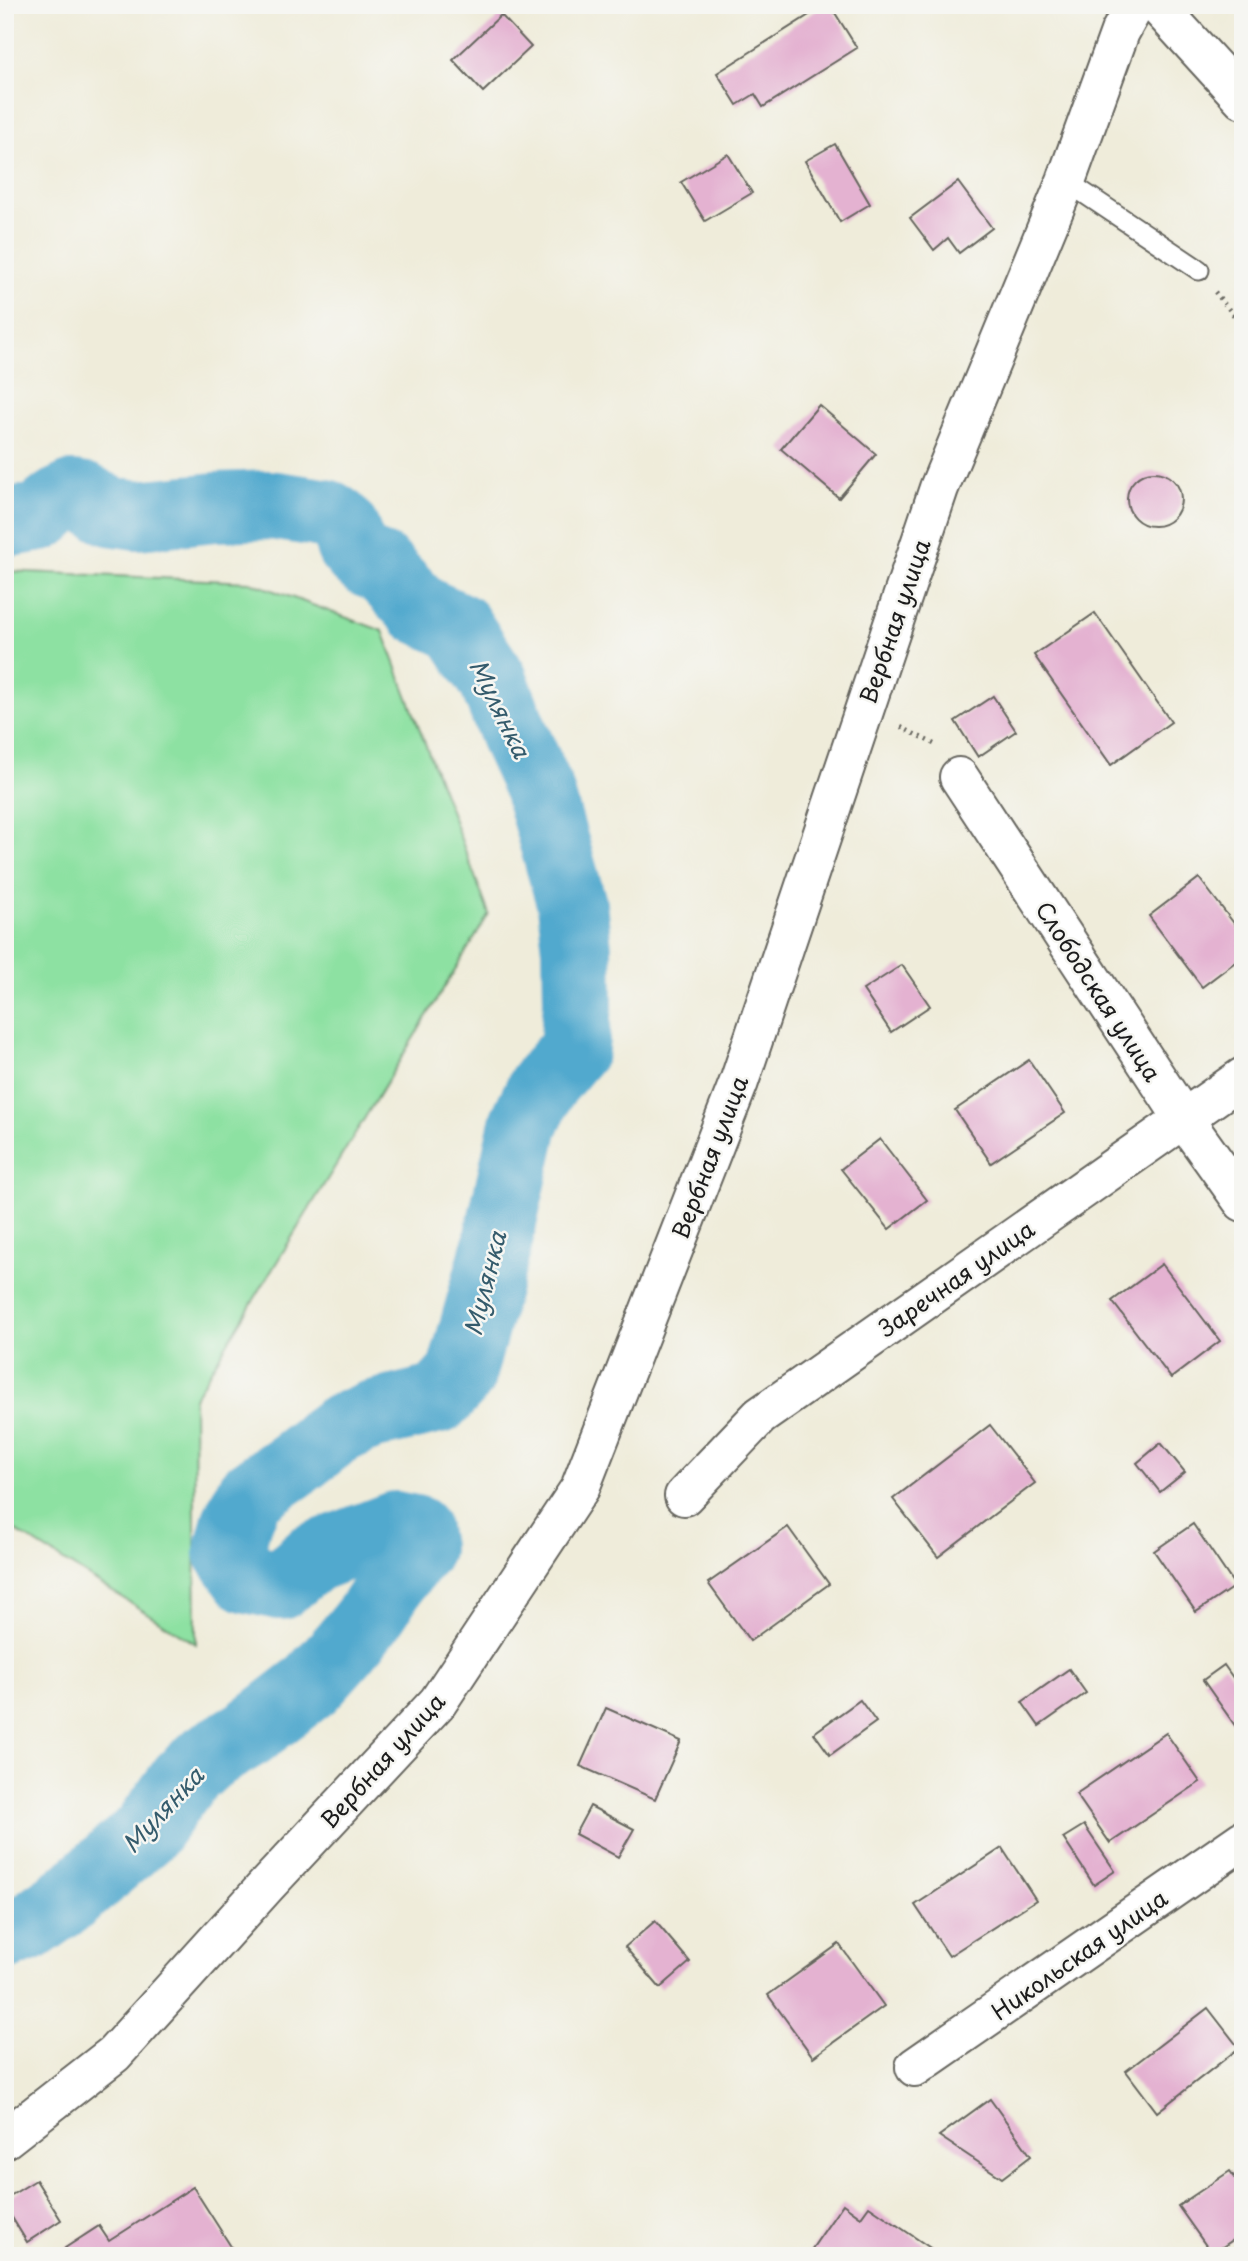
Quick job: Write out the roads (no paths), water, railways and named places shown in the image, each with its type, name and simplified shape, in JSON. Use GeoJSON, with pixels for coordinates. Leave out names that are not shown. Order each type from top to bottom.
{"type":"FeatureCollection","features":[{"type":"Feature","properties":{"kind":"street","name":"Вербная улица"},"geometry":{"type":"LineString","coordinates":[[5,2139],[114,2054],[438,1702],[580,1488],[739,1082],[939,488],[1066,181],[1120,32],[1135,5]]}},
{"type":"Feature","properties":{"kind":"street"},"geometry":{"type":"LineString","coordinates":[[1157,5],[1243,99]]}},
{"type":"Feature","properties":{"kind":"street","name":"Слободская улица"},"geometry":{"type":"LineString","coordinates":[[959,777],[1184,1118],[1243,1202]]}},
{"type":"Feature","properties":{"kind":"street","name":"Заречная улица"},"geometry":{"type":"LineString","coordinates":[[684,1496],[760,1416],[1243,1077]]}},
{"type":"Feature","properties":{"kind":"street","name":"Никольская улица"},"geometry":{"type":"LineString","coordinates":[[915,2067],[1243,1840]]}},
{"type":"Feature","properties":{"kind":"lane"},"geometry":{"type":"LineString","coordinates":[[1066,181],[1199,270]]}},
{"type":"Feature","properties":{"kind":"waterway","name":"Мулянка"},"geometry":{"type":"LineString","coordinates":[[5,523],[40,517],[72,496],[86,498],[110,511],[138,515],[270,505],[317,512],[338,521],[345,530],[351,547],[359,556],[367,563],[381,568],[421,610],[458,627],[493,680],[538,787],[572,905],[577,949],[578,1004],[574,1048],[542,1086],[524,1124],[497,1245],[461,1375],[439,1399],[372,1415],[339,1429],[250,1494],[236,1524],[229,1552],[248,1578],[280,1585],[312,1558],[395,1526],[415,1530],[418,1548],[369,1617],[311,1685],[249,1733],[208,1757],[184,1779],[146,1832],[70,1898],[30,1926],[5,1936]]}}]}
